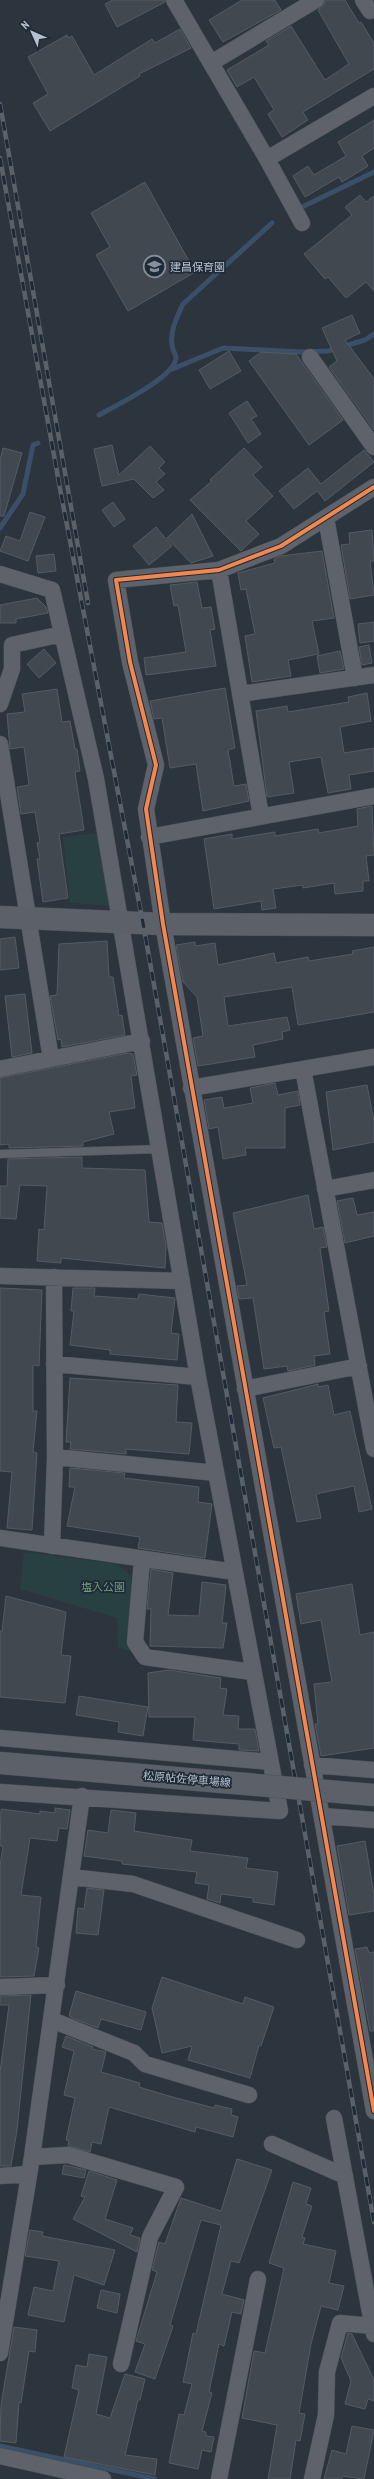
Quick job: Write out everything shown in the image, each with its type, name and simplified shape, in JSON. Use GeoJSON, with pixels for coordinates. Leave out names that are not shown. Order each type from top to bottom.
{"type":"FeatureCollection","features":[{"type":"Feature","properties":{"kind":"street"},"geometry":{"type":"LineString","coordinates":[[174,0],[267,159],[302,224]]}},
{"type":"Feature","properties":{"kind":"street"},"geometry":{"type":"LineString","coordinates":[[211,63],[316,0]]}},
{"type":"Feature","properties":{"kind":"street"},"geometry":{"type":"LineString","coordinates":[[267,159],[374,96]]}},
{"type":"Feature","properties":{"kind":"street"},"geometry":{"type":"LineString","coordinates":[[310,357],[374,447]]}},
{"type":"Feature","properties":{"kind":"street"},"geometry":{"type":"LineString","coordinates":[[374,487],[281,546],[219,570],[116,580],[130,662],[156,765],[146,809],[163,924],[191,1088],[312,1765],[323,1816],[374,2107]]}},
{"type":"Feature","properties":{"kind":"street"},"geometry":{"type":"LineString","coordinates":[[326,518],[355,678]]}},
{"type":"Feature","properties":{"kind":"street"},"geometry":{"type":"LineString","coordinates":[[219,570],[261,816]]}},
{"type":"Feature","properties":{"kind":"street"},"geometry":{"type":"LineString","coordinates":[[0,574],[52,590],[96,779],[142,1041],[198,1378],[235,1572],[252,1672],[280,1811],[82,1796],[0,1792]]}},
{"type":"Feature","properties":{"kind":"street"},"geometry":{"type":"LineString","coordinates":[[0,704],[12,669],[6,650],[62,634]]}},
{"type":"Feature","properties":{"kind":"street"},"geometry":{"type":"LineString","coordinates":[[240,694],[374,675]]}},
{"type":"Feature","properties":{"kind":"street"},"geometry":{"type":"LineString","coordinates":[[0,744],[26,918],[51,1059]]}},
{"type":"Feature","properties":{"kind":"street"},"geometry":{"type":"LineString","coordinates":[[149,837],[374,796]]}},
{"type":"Feature","properties":{"kind":"street"},"geometry":{"type":"LineString","coordinates":[[0,917],[163,924],[374,925]]}},
{"type":"Feature","properties":{"kind":"street"},"geometry":{"type":"LineString","coordinates":[[0,1069],[142,1041]]}},
{"type":"Feature","properties":{"kind":"street"},"geometry":{"type":"LineString","coordinates":[[191,1088],[374,1057]]}},
{"type":"Feature","properties":{"kind":"street"},"geometry":{"type":"LineString","coordinates":[[303,1069],[374,1448]]}},
{"type":"Feature","properties":{"kind":"street"},"geometry":{"type":"LineString","coordinates":[[325,1189],[374,1180]]}},
{"type":"Feature","properties":{"kind":"street"},"geometry":{"type":"LineString","coordinates":[[0,1276],[182,1281]]}},
{"type":"Feature","properties":{"kind":"street"},"geometry":{"type":"LineString","coordinates":[[52,1546],[55,1457],[54,1277]]}},
{"type":"Feature","properties":{"kind":"street"},"geometry":{"type":"LineString","coordinates":[[54,1364],[198,1378]]}},
{"type":"Feature","properties":{"kind":"street"},"geometry":{"type":"LineString","coordinates":[[245,1388],[359,1366]]}},
{"type":"Feature","properties":{"kind":"street"},"geometry":{"type":"LineString","coordinates":[[55,1457],[216,1473]]}},
{"type":"Feature","properties":{"kind":"street"},"geometry":{"type":"LineString","coordinates":[[0,1538],[142,1560],[235,1572]]}},
{"type":"Feature","properties":{"kind":"street"},"geometry":{"type":"LineString","coordinates":[[142,1560],[134,1642],[145,1656],[252,1672]]}},
{"type":"Feature","properties":{"kind":"street"},"geometry":{"type":"LineString","coordinates":[[0,1738],[270,1762]]}},
{"type":"Feature","properties":{"kind":"street","name":"松原帖佐停車場線"},"geometry":{"type":"LineString","coordinates":[[0,1763],[374,1795]]}},
{"type":"Feature","properties":{"kind":"street"},"geometry":{"type":"LineString","coordinates":[[312,1765],[374,1770]]}},
{"type":"Feature","properties":{"kind":"street"},"geometry":{"type":"LineString","coordinates":[[0,2353],[28,2174],[32,2157],[82,1796]]}},
{"type":"Feature","properties":{"kind":"street"},"geometry":{"type":"LineString","coordinates":[[323,1816],[374,1820]]}},
{"type":"Feature","properties":{"kind":"street"},"geometry":{"type":"LineString","coordinates":[[71,1877],[133,1884],[297,1940]]}},
{"type":"Feature","properties":{"kind":"street"},"geometry":{"type":"LineString","coordinates":[[0,1987],[57,1985]]}},
{"type":"Feature","properties":{"kind":"street"},"geometry":{"type":"LineString","coordinates":[[52,2020],[134,2053],[145,2064],[249,2096]]}},
{"type":"Feature","properties":{"kind":"street"},"geometry":{"type":"LineString","coordinates":[[312,2479],[326,2415],[327,2372],[340,2323],[373,2330],[334,2118]]}},
{"type":"Feature","properties":{"kind":"street"},"geometry":{"type":"LineString","coordinates":[[272,2144],[345,2176]]}},
{"type":"Feature","properties":{"kind":"street"},"geometry":{"type":"LineString","coordinates":[[32,2157],[68,2156],[176,2187],[150,2237],[121,2364]]}},
{"type":"Feature","properties":{"kind":"street"},"geometry":{"type":"LineString","coordinates":[[0,2176],[28,2174]]}},
{"type":"Feature","properties":{"kind":"street"},"geometry":{"type":"LineString","coordinates":[[219,2479],[258,2280]]}},
{"type":"Feature","properties":{"kind":"street"},"geometry":{"type":"LineString","coordinates":[[0,2456],[103,2479]]}},
{"type":"Feature","properties":{"kind":"lane"},"geometry":{"type":"LineString","coordinates":[[0,1154],[160,1149]]}},
{"type":"Feature","properties":{"kind":"green space"},"geometry":{"type":"Polygon","coordinates":[[[98,833],[111,906],[70,903],[63,837],[98,833]]]}},
{"type":"Feature","properties":{"kind":"green space","name":"塩入公園"},"geometry":{"type":"Polygon","coordinates":[[[24,1552],[117,1564],[131,1576],[132,1652],[118,1647],[117,1618],[20,1589],[24,1552]]]}},
{"type":"Feature","properties":{"kind":"building"},"geometry":{"type":"Polygon","coordinates":[[[113,0],[165,0],[165,2],[117,27],[105,4],[113,0]]]}},
{"type":"Feature","properties":{"kind":"building"},"geometry":{"type":"Polygon","coordinates":[[[242,0],[275,0],[281,10],[223,42],[209,20],[242,0]]]}},
{"type":"Feature","properties":{"kind":"building"},"geometry":{"type":"Polygon","coordinates":[[[325,0],[345,0],[359,23],[361,22],[374,43],[374,69],[303,112],[308,120],[282,137],[268,114],[274,110],[254,77],[237,87],[227,70],[269,45],[266,41],[291,26],[325,80],[349,64],[318,10],[324,5],[325,0]]]}},
{"type":"Feature","properties":{"kind":"building"},"geometry":{"type":"Polygon","coordinates":[[[180,29],[191,48],[139,74],[140,76],[50,131],[33,103],[48,94],[28,57],[67,35],[68,38],[72,36],[94,75],[152,39],[155,43],[180,29]]]}},
{"type":"Feature","properties":{"kind":"building"},"geometry":{"type":"Polygon","coordinates":[[[374,120],[374,148],[362,156],[368,166],[342,182],[339,177],[305,197],[293,176],[308,166],[314,175],[346,156],[338,142],[374,120]]]}},
{"type":"Feature","properties":{"kind":"building"},"geometry":{"type":"Polygon","coordinates":[[[145,182],[195,272],[128,311],[96,255],[110,247],[91,213],[145,182]]]}},
{"type":"Feature","properties":{"kind":"building"},"geometry":{"type":"Polygon","coordinates":[[[360,195],[366,202],[374,196],[374,291],[366,282],[346,298],[328,277],[325,279],[304,254],[352,215],[345,207],[360,195]]]}},
{"type":"Feature","properties":{"kind":"building"},"geometry":{"type":"Polygon","coordinates":[[[352,315],[360,333],[345,340],[374,379],[374,430],[329,367],[337,361],[322,328],[352,315]]]}},
{"type":"Feature","properties":{"kind":"building"},"geometry":{"type":"Polygon","coordinates":[[[229,351],[241,371],[210,389],[199,370],[229,351]]]}},
{"type":"Feature","properties":{"kind":"building"},"geometry":{"type":"Polygon","coordinates":[[[261,352],[296,354],[343,420],[309,445],[249,361],[261,352]]]}},
{"type":"Feature","properties":{"kind":"building"},"geometry":{"type":"Polygon","coordinates":[[[247,401],[257,416],[251,419],[261,434],[248,443],[229,413],[247,401]]]}},
{"type":"Feature","properties":{"kind":"building"},"geometry":{"type":"Polygon","coordinates":[[[112,445],[119,475],[150,446],[165,462],[159,468],[165,474],[156,482],[164,490],[153,498],[134,479],[102,486],[94,449],[112,445]]]}},
{"type":"Feature","properties":{"kind":"building"},"geometry":{"type":"Polygon","coordinates":[[[3,448],[22,453],[4,516],[0,516],[0,460],[3,448]]]}},
{"type":"Feature","properties":{"kind":"building"},"geometry":{"type":"Polygon","coordinates":[[[244,448],[262,467],[253,475],[273,496],[246,521],[259,534],[241,551],[190,500],[212,481],[210,480],[244,448]]]}},
{"type":"Feature","properties":{"kind":"building"},"geometry":{"type":"Polygon","coordinates":[[[364,450],[374,462],[325,501],[317,491],[294,509],[279,491],[308,468],[321,484],[364,450]]]}},
{"type":"Feature","properties":{"kind":"building"},"geometry":{"type":"Polygon","coordinates":[[[113,502],[125,519],[114,527],[102,510],[113,502]]]}},
{"type":"Feature","properties":{"kind":"building"},"geometry":{"type":"Polygon","coordinates":[[[30,512],[45,517],[28,561],[0,551],[6,536],[20,541],[30,512]]]}},
{"type":"Feature","properties":{"kind":"building"},"geometry":{"type":"Polygon","coordinates":[[[192,514],[213,556],[191,563],[167,538],[192,514]]]}},
{"type":"Feature","properties":{"kind":"building"},"geometry":{"type":"Polygon","coordinates":[[[156,527],[172,546],[149,565],[133,546],[156,527]]]}},
{"type":"Feature","properties":{"kind":"building"},"geometry":{"type":"Polygon","coordinates":[[[372,530],[374,561],[370,561],[374,595],[350,599],[341,545],[350,544],[349,533],[372,530]]]}},
{"type":"Feature","properties":{"kind":"building"},"geometry":{"type":"Polygon","coordinates":[[[322,551],[334,618],[312,621],[319,654],[288,660],[291,676],[252,682],[245,636],[255,634],[246,589],[241,590],[238,573],[275,563],[274,559],[280,556],[322,551]]]}},
{"type":"Feature","properties":{"kind":"building"},"geometry":{"type":"Polygon","coordinates":[[[54,554],[56,571],[38,573],[36,556],[54,554]]]}},
{"type":"Feature","properties":{"kind":"building"},"geometry":{"type":"Polygon","coordinates":[[[197,582],[202,608],[211,607],[215,629],[210,630],[216,666],[146,675],[144,658],[186,652],[178,605],[174,606],[170,585],[197,582]]]}},
{"type":"Feature","properties":{"kind":"building"},"geometry":{"type":"Polygon","coordinates":[[[37,598],[46,607],[48,613],[16,619],[16,623],[0,623],[0,605],[37,598]]]}},
{"type":"Feature","properties":{"kind":"building"},"geometry":{"type":"Polygon","coordinates":[[[374,622],[374,641],[360,643],[358,624],[374,622]]]}},
{"type":"Feature","properties":{"kind":"building"},"geometry":{"type":"Polygon","coordinates":[[[369,645],[372,663],[362,665],[359,647],[369,645]]]}},
{"type":"Feature","properties":{"kind":"building"},"geometry":{"type":"Polygon","coordinates":[[[44,649],[56,663],[39,678],[27,664],[44,649]]]}},
{"type":"Feature","properties":{"kind":"building"},"geometry":{"type":"Polygon","coordinates":[[[340,651],[344,669],[320,673],[317,656],[340,651]]]}},
{"type":"Feature","properties":{"kind":"building"},"geometry":{"type":"Polygon","coordinates":[[[225,688],[235,748],[228,750],[234,786],[246,784],[249,801],[203,811],[196,764],[170,768],[162,718],[154,719],[150,701],[225,688]]]}},
{"type":"Feature","properties":{"kind":"building"},"geometry":{"type":"Polygon","coordinates":[[[57,689],[62,722],[70,721],[75,749],[77,749],[80,771],[75,772],[84,830],[59,834],[68,898],[43,902],[37,859],[40,859],[37,843],[40,842],[35,812],[21,814],[17,787],[29,785],[24,747],[10,749],[7,714],[25,712],[22,694],[57,689]]]}},
{"type":"Feature","properties":{"kind":"building"},"geometry":{"type":"Polygon","coordinates":[[[367,693],[371,721],[340,727],[344,753],[374,748],[374,771],[349,775],[351,789],[328,793],[321,757],[289,762],[294,793],[267,797],[256,711],[287,706],[288,712],[349,702],[348,697],[367,693]]]}},
{"type":"Feature","properties":{"kind":"building"},"geometry":{"type":"Polygon","coordinates":[[[372,806],[374,855],[366,856],[369,881],[363,881],[363,891],[335,894],[334,883],[303,888],[303,885],[273,889],[276,908],[262,910],[261,901],[214,909],[204,839],[232,834],[232,839],[275,832],[275,836],[318,829],[319,833],[358,826],[357,809],[372,806]]]}},
{"type":"Feature","properties":{"kind":"building"},"geometry":{"type":"Polygon","coordinates":[[[15,937],[19,968],[0,970],[0,939],[15,937]]]}},
{"type":"Feature","properties":{"kind":"building"},"geometry":{"type":"Polygon","coordinates":[[[107,941],[109,977],[113,977],[119,1016],[122,1015],[125,1035],[62,1047],[61,1039],[58,1040],[50,996],[57,995],[59,944],[107,941]]]}},
{"type":"Feature","properties":{"kind":"building"},"geometry":{"type":"Polygon","coordinates":[[[195,942],[195,946],[215,943],[218,965],[274,953],[276,963],[308,957],[309,961],[353,954],[352,951],[374,947],[374,1012],[298,1025],[292,987],[224,997],[228,1026],[287,1017],[290,1030],[282,1032],[283,1039],[253,1045],[255,1057],[198,1066],[193,1038],[203,1036],[197,997],[183,982],[176,945],[195,942]]]}},
{"type":"Feature","properties":{"kind":"building"},"geometry":{"type":"Polygon","coordinates":[[[25,994],[32,1053],[12,1057],[5,996],[25,994]]]}},
{"type":"Feature","properties":{"kind":"building"},"geometry":{"type":"Polygon","coordinates":[[[128,1053],[133,1054],[137,1075],[131,1076],[135,1108],[109,1112],[114,1134],[83,1142],[83,1146],[9,1148],[9,1144],[0,1145],[0,1078],[128,1053]]]}},
{"type":"Feature","properties":{"kind":"building"},"geometry":{"type":"Polygon","coordinates":[[[275,1083],[278,1095],[298,1091],[300,1105],[285,1108],[285,1148],[245,1148],[246,1155],[223,1159],[218,1127],[209,1129],[204,1100],[222,1097],[224,1108],[253,1103],[250,1088],[275,1083]]]}},
{"type":"Feature","properties":{"kind":"building"},"geometry":{"type":"Polygon","coordinates":[[[367,1085],[374,1122],[374,1142],[333,1150],[326,1092],[367,1085]]]}},
{"type":"Feature","properties":{"kind":"building"},"geometry":{"type":"Polygon","coordinates":[[[82,1157],[82,1168],[145,1170],[149,1222],[162,1223],[166,1246],[165,1268],[61,1258],[61,1263],[37,1261],[39,1229],[44,1230],[47,1186],[20,1185],[16,1219],[0,1218],[0,1186],[7,1186],[8,1159],[82,1157]]]}},
{"type":"Feature","properties":{"kind":"building"},"geometry":{"type":"Polygon","coordinates":[[[308,1195],[314,1229],[323,1227],[327,1247],[320,1248],[329,1311],[324,1312],[330,1354],[314,1356],[315,1365],[288,1371],[287,1366],[264,1369],[253,1298],[239,1299],[237,1286],[247,1285],[233,1213],[308,1195]]]}},
{"type":"Feature","properties":{"kind":"building"},"geometry":{"type":"Polygon","coordinates":[[[353,1198],[357,1215],[374,1212],[374,1236],[345,1243],[337,1201],[353,1198]]]}},
{"type":"Feature","properties":{"kind":"building"},"geometry":{"type":"Polygon","coordinates":[[[0,1288],[42,1290],[39,1366],[33,1365],[33,1411],[37,1411],[33,1452],[37,1453],[32,1530],[7,1528],[12,1472],[0,1471],[0,1288]]]}},
{"type":"Feature","properties":{"kind":"building"},"geometry":{"type":"Polygon","coordinates":[[[73,1288],[95,1288],[94,1296],[138,1299],[139,1294],[175,1298],[171,1333],[179,1334],[177,1360],[110,1354],[110,1350],[70,1345],[74,1311],[71,1311],[73,1288]]]}},
{"type":"Feature","properties":{"kind":"building"},"geometry":{"type":"Polygon","coordinates":[[[70,1378],[178,1385],[176,1422],[192,1423],[189,1454],[126,1449],[126,1454],[70,1449],[71,1442],[66,1442],[70,1378]]]}},
{"type":"Feature","properties":{"kind":"building"},"geometry":{"type":"Polygon","coordinates":[[[318,1384],[318,1387],[328,1385],[334,1415],[350,1411],[372,1509],[359,1512],[354,1486],[316,1494],[321,1518],[297,1522],[281,1447],[274,1448],[263,1398],[318,1384]]]}},
{"type":"Feature","properties":{"kind":"building"},"geometry":{"type":"Polygon","coordinates":[[[70,1468],[125,1473],[124,1478],[199,1487],[198,1502],[212,1504],[205,1558],[138,1548],[140,1537],[67,1526],[75,1487],[69,1487],[70,1468]]]}},
{"type":"Feature","properties":{"kind":"building"},"geometry":{"type":"Polygon","coordinates":[[[151,1569],[173,1573],[168,1615],[199,1616],[202,1582],[226,1585],[222,1623],[227,1623],[223,1648],[150,1646],[151,1609],[147,1609],[151,1569]]]}},
{"type":"Feature","properties":{"kind":"building"},"geometry":{"type":"Polygon","coordinates":[[[352,1584],[360,1635],[374,1632],[374,1748],[321,1756],[315,1724],[318,1724],[314,1684],[332,1682],[321,1620],[301,1624],[296,1594],[352,1584]]]}},
{"type":"Feature","properties":{"kind":"building"},"geometry":{"type":"Polygon","coordinates":[[[6,1596],[66,1612],[61,1655],[71,1656],[65,1703],[0,1697],[0,1631],[2,1631],[6,1596]]]}},
{"type":"Feature","properties":{"kind":"building"},"geometry":{"type":"Polygon","coordinates":[[[169,1670],[221,1678],[220,1688],[227,1689],[223,1715],[239,1716],[238,1729],[255,1729],[259,1751],[239,1750],[239,1744],[193,1740],[195,1717],[149,1717],[148,1673],[169,1670]]]}},
{"type":"Feature","properties":{"kind":"building"},"geometry":{"type":"Polygon","coordinates":[[[79,1696],[148,1707],[143,1736],[118,1732],[119,1722],[76,1715],[79,1696]]]}},
{"type":"Feature","properties":{"kind":"building"},"geometry":{"type":"Polygon","coordinates":[[[55,1808],[70,1810],[67,1829],[59,1828],[57,1841],[30,1838],[21,1895],[41,1897],[36,1947],[39,1948],[34,1976],[0,1977],[0,1866],[3,1846],[0,1846],[1,1809],[40,1814],[40,1811],[55,1813],[55,1808]]]}},
{"type":"Feature","properties":{"kind":"building"},"geometry":{"type":"Polygon","coordinates":[[[111,1810],[136,1813],[134,1831],[192,1840],[190,1851],[248,1858],[246,1868],[278,1872],[274,1905],[253,1902],[253,1898],[221,1894],[220,1903],[207,1899],[209,1885],[195,1883],[197,1872],[122,1864],[122,1861],[84,1856],[88,1830],[108,1833],[111,1810]]]}},
{"type":"Feature","properties":{"kind":"building"},"geometry":{"type":"Polygon","coordinates":[[[365,1841],[374,1895],[374,1911],[349,1915],[337,1846],[365,1841]]]}},
{"type":"Feature","properties":{"kind":"building"},"geometry":{"type":"Polygon","coordinates":[[[87,1888],[104,1890],[98,1935],[76,1933],[78,1908],[84,1909],[87,1888]]]}},
{"type":"Feature","properties":{"kind":"building"},"geometry":{"type":"Polygon","coordinates":[[[367,1947],[369,1953],[374,1952],[374,2031],[370,2031],[355,1949],[367,1947]]]}},
{"type":"Feature","properties":{"kind":"building"},"geometry":{"type":"Polygon","coordinates":[[[162,1977],[243,2004],[245,1997],[274,2007],[261,2046],[259,2045],[250,2078],[188,2060],[192,2046],[162,2053],[152,2008],[162,1977]]]}},
{"type":"Feature","properties":{"kind":"building"},"geometry":{"type":"Polygon","coordinates":[[[76,1991],[146,2012],[141,2030],[101,2019],[98,2028],[72,2018],[69,2016],[76,1991]]]}},
{"type":"Feature","properties":{"kind":"building"},"geometry":{"type":"Polygon","coordinates":[[[31,1995],[17,2130],[11,2166],[0,2166],[0,2072],[9,2005],[0,2005],[0,1996],[31,1995]]]}},
{"type":"Feature","properties":{"kind":"building"},"geometry":{"type":"Polygon","coordinates":[[[66,2036],[93,2047],[92,2049],[106,2052],[101,2072],[140,2083],[139,2087],[169,2096],[214,2108],[215,2105],[232,2109],[231,2115],[238,2117],[233,2137],[196,2127],[195,2132],[109,2107],[101,2144],[92,2142],[90,2152],[68,2146],[69,2141],[66,2140],[75,2098],[64,2095],[74,2051],[62,2047],[66,2036]]]}},
{"type":"Feature","properties":{"kind":"building"},"geometry":{"type":"Polygon","coordinates":[[[237,2159],[272,2170],[239,2263],[231,2261],[222,2294],[244,2300],[241,2314],[232,2312],[224,2346],[219,2344],[209,2392],[212,2393],[202,2431],[206,2432],[206,2436],[214,2437],[211,2452],[202,2450],[198,2469],[169,2463],[179,2414],[184,2415],[192,2384],[183,2382],[193,2333],[196,2334],[221,2225],[201,2220],[170,2325],[173,2326],[155,2379],[135,2372],[145,2344],[136,2341],[157,2272],[152,2270],[159,2242],[165,2244],[181,2198],[221,2211],[237,2159]]]}},
{"type":"Feature","properties":{"kind":"building"},"geometry":{"type":"Polygon","coordinates":[[[64,2165],[86,2170],[84,2178],[62,2174],[64,2165]]]}},
{"type":"Feature","properties":{"kind":"building"},"geometry":{"type":"Polygon","coordinates":[[[89,2171],[117,2180],[105,2219],[133,2228],[130,2235],[140,2238],[137,2252],[73,2219],[85,2197],[81,2196],[89,2171]]]}},
{"type":"Feature","properties":{"kind":"building"},"geometry":{"type":"Polygon","coordinates":[[[293,2182],[311,2188],[306,2204],[312,2206],[302,2237],[305,2238],[303,2244],[336,2251],[329,2283],[344,2286],[338,2310],[321,2306],[311,2344],[299,2413],[305,2414],[300,2441],[296,2440],[290,2479],[268,2479],[277,2425],[242,2418],[254,2351],[265,2353],[284,2268],[269,2263],[293,2182]]]}},
{"type":"Feature","properties":{"kind":"building"},"geometry":{"type":"Polygon","coordinates":[[[30,2230],[43,2232],[42,2236],[115,2250],[104,2285],[74,2275],[64,2322],[28,2315],[34,2287],[53,2291],[59,2261],[25,2256],[30,2230]]]}},
{"type":"Feature","properties":{"kind":"building"},"geometry":{"type":"Polygon","coordinates":[[[101,2290],[120,2294],[117,2313],[97,2308],[101,2290]]]}},
{"type":"Feature","properties":{"kind":"building"},"geometry":{"type":"Polygon","coordinates":[[[14,2327],[37,2330],[35,2352],[29,2351],[21,2403],[19,2402],[16,2443],[0,2441],[1,2405],[14,2327]]]}},
{"type":"Feature","properties":{"kind":"building"},"geometry":{"type":"Polygon","coordinates":[[[348,2333],[352,2334],[374,2380],[374,2401],[368,2399],[365,2409],[345,2404],[351,2381],[341,2358],[348,2333]]]}},
{"type":"Feature","properties":{"kind":"building"},"geometry":{"type":"Polygon","coordinates":[[[89,2354],[107,2357],[96,2414],[110,2418],[125,2374],[145,2379],[140,2400],[138,2400],[125,2455],[157,2459],[155,2475],[64,2457],[79,2390],[72,2388],[76,2365],[87,2367],[89,2354]]]}},
{"type":"Feature","properties":{"kind":"building"},"geometry":{"type":"Polygon","coordinates":[[[352,2426],[374,2430],[364,2479],[342,2476],[342,2479],[324,2479],[332,2450],[346,2454],[352,2426]]]}},
{"type":"Feature","properties":{"kind":"waterway"},"geometry":{"type":"LineString","coordinates":[[298,209],[374,172]]}},
{"type":"Feature","properties":{"kind":"waterway"},"geometry":{"type":"LineString","coordinates":[[99,415],[144,390],[167,373],[174,365],[176,357],[172,346],[172,334],[174,324],[183,304],[272,223]]}},
{"type":"Feature","properties":{"kind":"waterway"},"geometry":{"type":"LineString","coordinates":[[170,370],[223,348],[302,352],[328,351],[365,340],[374,334]]}},
{"type":"Feature","properties":{"kind":"waterway"},"geometry":{"type":"LineString","coordinates":[[0,528],[23,494],[33,445],[38,443]]}},
{"type":"Feature","properties":{"kind":"waterway"},"geometry":{"type":"LineString","coordinates":[[0,2446],[155,2479]]}},
{"type":"Feature","properties":{"kind":"railway"},"geometry":{"type":"LineString","coordinates":[[0,104],[88,603]]}},
{"type":"Feature","properties":{"kind":"railway"},"geometry":{"type":"LineString","coordinates":[[0,158],[61,494],[143,923],[374,2222]]}},
{"type":"Feature","properties":{"kind":"cycle path"},"geometry":{"type":"LineString","coordinates":[[374,487],[281,546],[219,570],[116,580],[130,662],[156,765],[146,809],[163,924],[374,2111]]}},
{"type":"Feature","properties":{"kind":"place","name":"建昌保育園"},"geometry":{"type":"Point","coordinates":[155,267]}}]}
